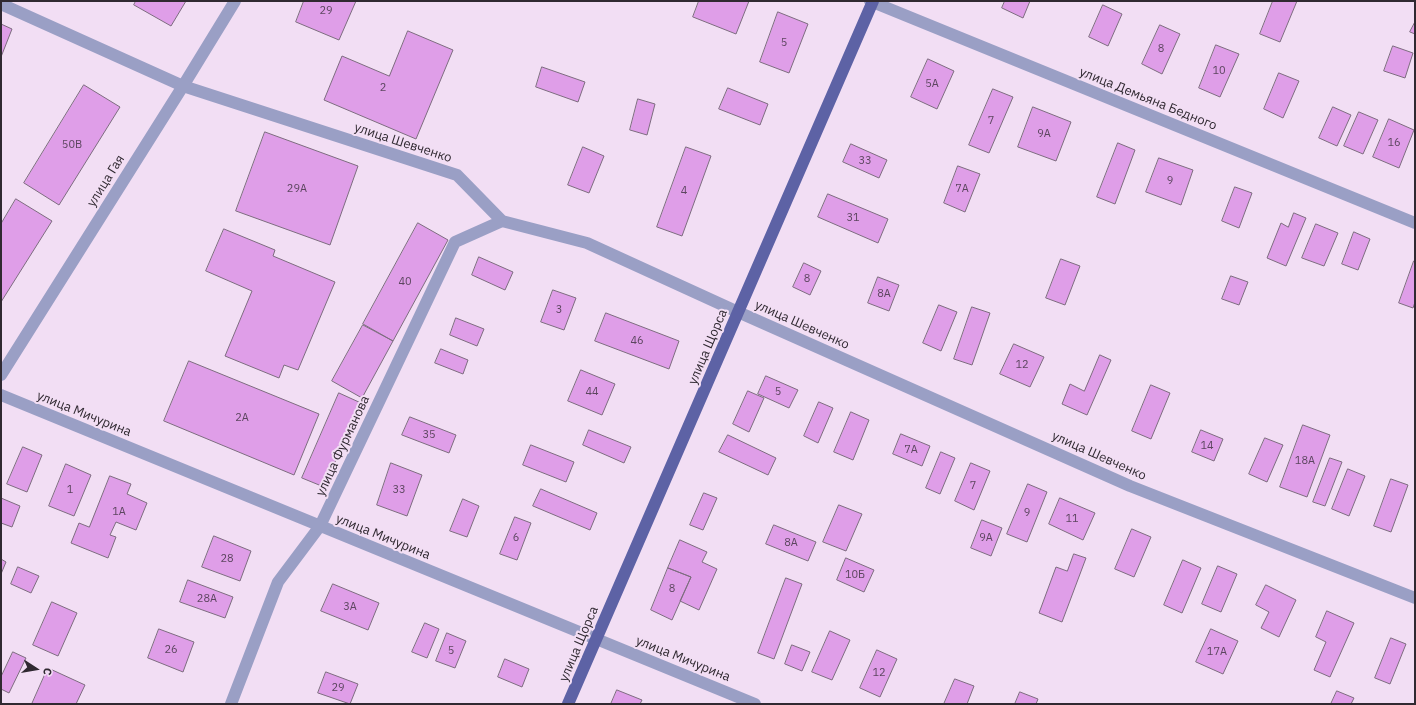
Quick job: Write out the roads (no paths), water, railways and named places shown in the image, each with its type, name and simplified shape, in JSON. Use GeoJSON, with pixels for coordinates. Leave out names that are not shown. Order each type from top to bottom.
{"type":"FeatureCollection","features":[{"type":"Feature","properties":{"kind":"main road","name":"улица Щорса"},"geometry":{"type":"LineString","coordinates":[[568,704],[872,1]]}},
{"type":"Feature","properties":{"kind":"street","name":"улица Гая"},"geometry":{"type":"LineString","coordinates":[[1,375],[235,1]]}},
{"type":"Feature","properties":{"kind":"street","name":"улица Демьяна Бедного"},"geometry":{"type":"LineString","coordinates":[[872,1],[1415,223]]}},
{"type":"Feature","properties":{"kind":"street","name":"улица Шевченко"},"geometry":{"type":"LineString","coordinates":[[1,4],[183,86],[457,175],[502,221],[587,243],[738,312],[1130,486],[1415,598]]}},
{"type":"Feature","properties":{"kind":"street","name":"улица Фурманова"},"geometry":{"type":"LineString","coordinates":[[231,704],[278,582],[320,526],[455,242],[502,221]]}},
{"type":"Feature","properties":{"kind":"street","name":"улица Мичурина"},"geometry":{"type":"LineString","coordinates":[[1,395],[755,704]]}}]}
